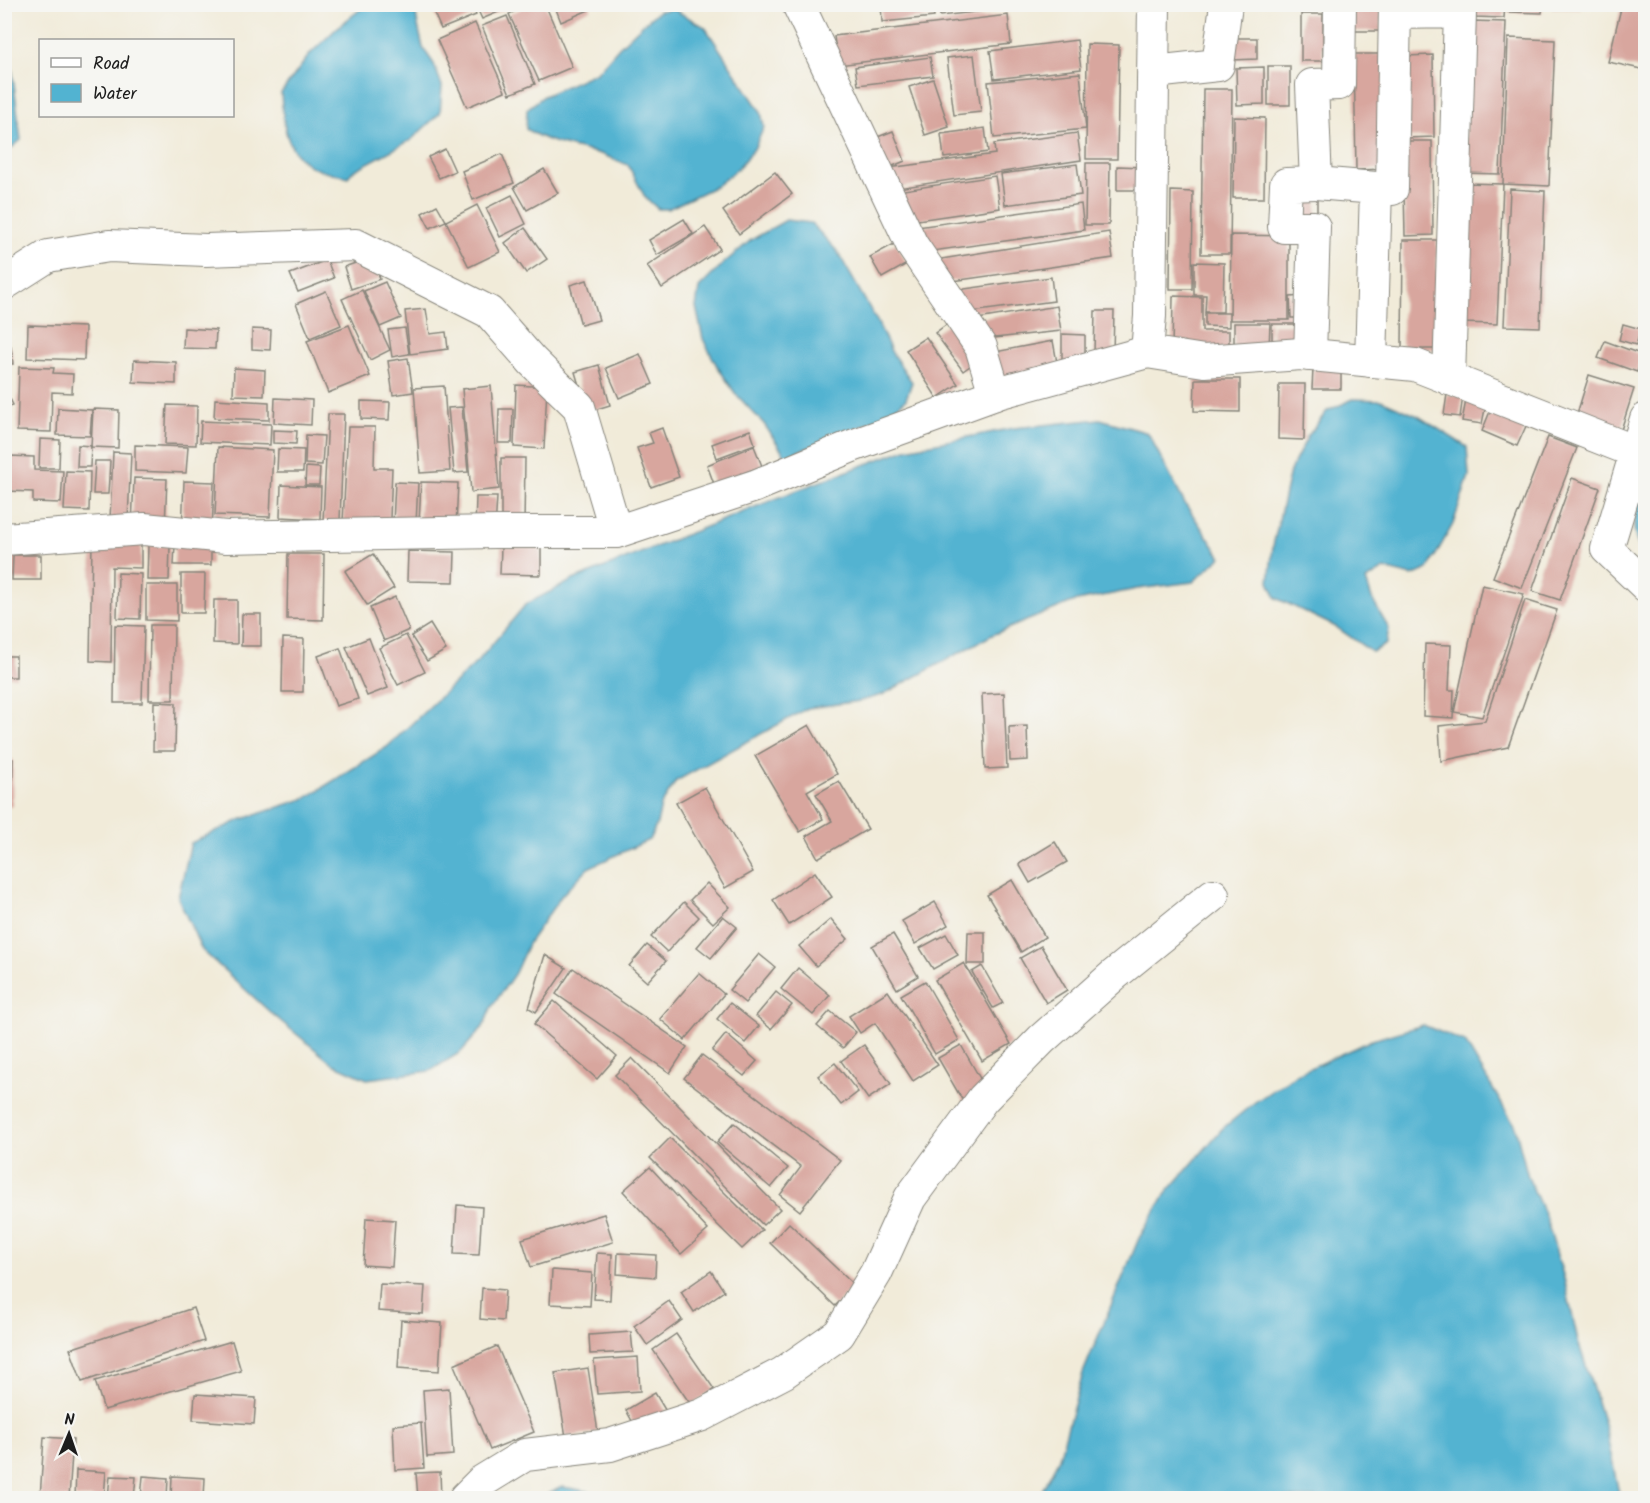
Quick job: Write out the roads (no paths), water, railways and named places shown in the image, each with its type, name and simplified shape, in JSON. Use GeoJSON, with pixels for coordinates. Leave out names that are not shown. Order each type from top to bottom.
{"type":"FeatureCollection","features":[{"type":"Feature","properties":{"kind":"street"},"geometry":{"type":"LineString","coordinates":[[798,4],[912,245],[981,347],[995,394]]}},
{"type":"Feature","properties":{"kind":"street"},"geometry":{"type":"LineString","coordinates":[[1147,352],[1150,316],[1154,4]]}},
{"type":"Feature","properties":{"kind":"street"},"geometry":{"type":"LineString","coordinates":[[1154,72],[1218,65],[1226,4]]}},
{"type":"Feature","properties":{"kind":"street"},"geometry":{"type":"LineString","coordinates":[[1316,183],[1312,85],[1339,84],[1340,4]]}},
{"type":"Feature","properties":{"kind":"street"},"geometry":{"type":"LineString","coordinates":[[1310,355],[1314,226],[1284,226],[1286,184],[1316,183],[1392,189],[1395,9],[1460,12],[1449,379]]}},
{"type":"Feature","properties":{"kind":"street"},"geometry":{"type":"LineString","coordinates":[[1371,361],[1376,188]]}},
{"type":"Feature","properties":{"kind":"street"},"geometry":{"type":"LineString","coordinates":[[4,284],[48,256],[109,246],[206,250],[356,245],[489,312],[532,361],[579,407],[616,532]]}},
{"type":"Feature","properties":{"kind":"street"},"geometry":{"type":"LineString","coordinates":[[4,538],[144,529],[226,537],[616,532],[755,486],[852,446],[995,394],[1147,352],[1204,360],[1310,355],[1415,365],[1636,452]]}},
{"type":"Feature","properties":{"kind":"street"},"geometry":{"type":"LineString","coordinates":[[1646,419],[1607,549],[1646,586]]}},
{"type":"Feature","properties":{"kind":"street"},"geometry":{"type":"LineString","coordinates":[[465,1498],[481,1482],[525,1455],[610,1445],[702,1415],[783,1373],[839,1334],[876,1273],[910,1198],[983,1099],[1042,1039],[1114,975],[1213,895]]}},
{"type":"Feature","properties":{"kind":"water"},"geometry":{"type":"Polygon","coordinates":[[[367,4],[415,5],[423,48],[434,64],[442,86],[440,113],[411,140],[353,171],[348,177],[312,167],[296,153],[290,144],[284,125],[281,93],[310,54],[338,27],[367,4]]]}},
{"type":"Feature","properties":{"kind":"water"},"geometry":{"type":"Polygon","coordinates":[[[4,5],[21,140],[8,151],[4,150],[4,5]]]}},
{"type":"Feature","properties":{"kind":"water"},"geometry":{"type":"Polygon","coordinates":[[[673,9],[705,27],[761,112],[764,127],[754,149],[737,169],[716,186],[668,209],[658,209],[645,197],[628,165],[601,154],[560,144],[535,134],[526,129],[527,109],[544,96],[597,72],[642,25],[659,11],[673,9]]]}},
{"type":"Feature","properties":{"kind":"water"},"geometry":{"type":"Polygon","coordinates":[[[786,220],[811,223],[837,251],[877,321],[892,353],[912,382],[906,399],[891,412],[834,440],[798,451],[787,458],[764,424],[735,393],[717,366],[703,339],[696,307],[699,288],[724,263],[751,240],[786,220]]]}},
{"type":"Feature","properties":{"kind":"water"},"geometry":{"type":"Polygon","coordinates":[[[1353,399],[1381,400],[1418,416],[1467,447],[1469,476],[1453,524],[1428,569],[1412,576],[1384,569],[1366,580],[1372,599],[1389,629],[1386,644],[1372,652],[1336,627],[1276,598],[1269,582],[1273,546],[1290,471],[1308,436],[1327,411],[1353,399]]]}},
{"type":"Feature","properties":{"kind":"water"},"geometry":{"type":"Polygon","coordinates":[[[1100,419],[1148,433],[1184,502],[1221,557],[1193,582],[1137,589],[1072,602],[992,635],[882,695],[860,701],[808,708],[676,781],[661,805],[657,824],[649,840],[588,868],[562,895],[529,942],[515,973],[491,1008],[483,1027],[461,1052],[430,1071],[367,1079],[333,1064],[271,1013],[202,950],[178,898],[191,843],[240,820],[306,798],[387,747],[478,661],[526,604],[573,580],[906,449],[1014,428],[1100,419]]]}},
{"type":"Feature","properties":{"kind":"water"},"geometry":{"type":"Polygon","coordinates":[[[1645,478],[1646,557],[1635,537],[1634,527],[1636,509],[1645,478]]]}},
{"type":"Feature","properties":{"kind":"water"},"geometry":{"type":"Polygon","coordinates":[[[1423,1025],[1465,1042],[1515,1126],[1528,1177],[1546,1218],[1564,1278],[1578,1341],[1605,1427],[1620,1498],[1038,1498],[1059,1458],[1083,1373],[1139,1238],[1165,1195],[1222,1129],[1255,1102],[1297,1074],[1372,1040],[1423,1025]]]}},
{"type":"Feature","properties":{"kind":"water"},"geometry":{"type":"Polygon","coordinates":[[[562,1487],[592,1492],[598,1498],[543,1498],[562,1487]]]}}]}
